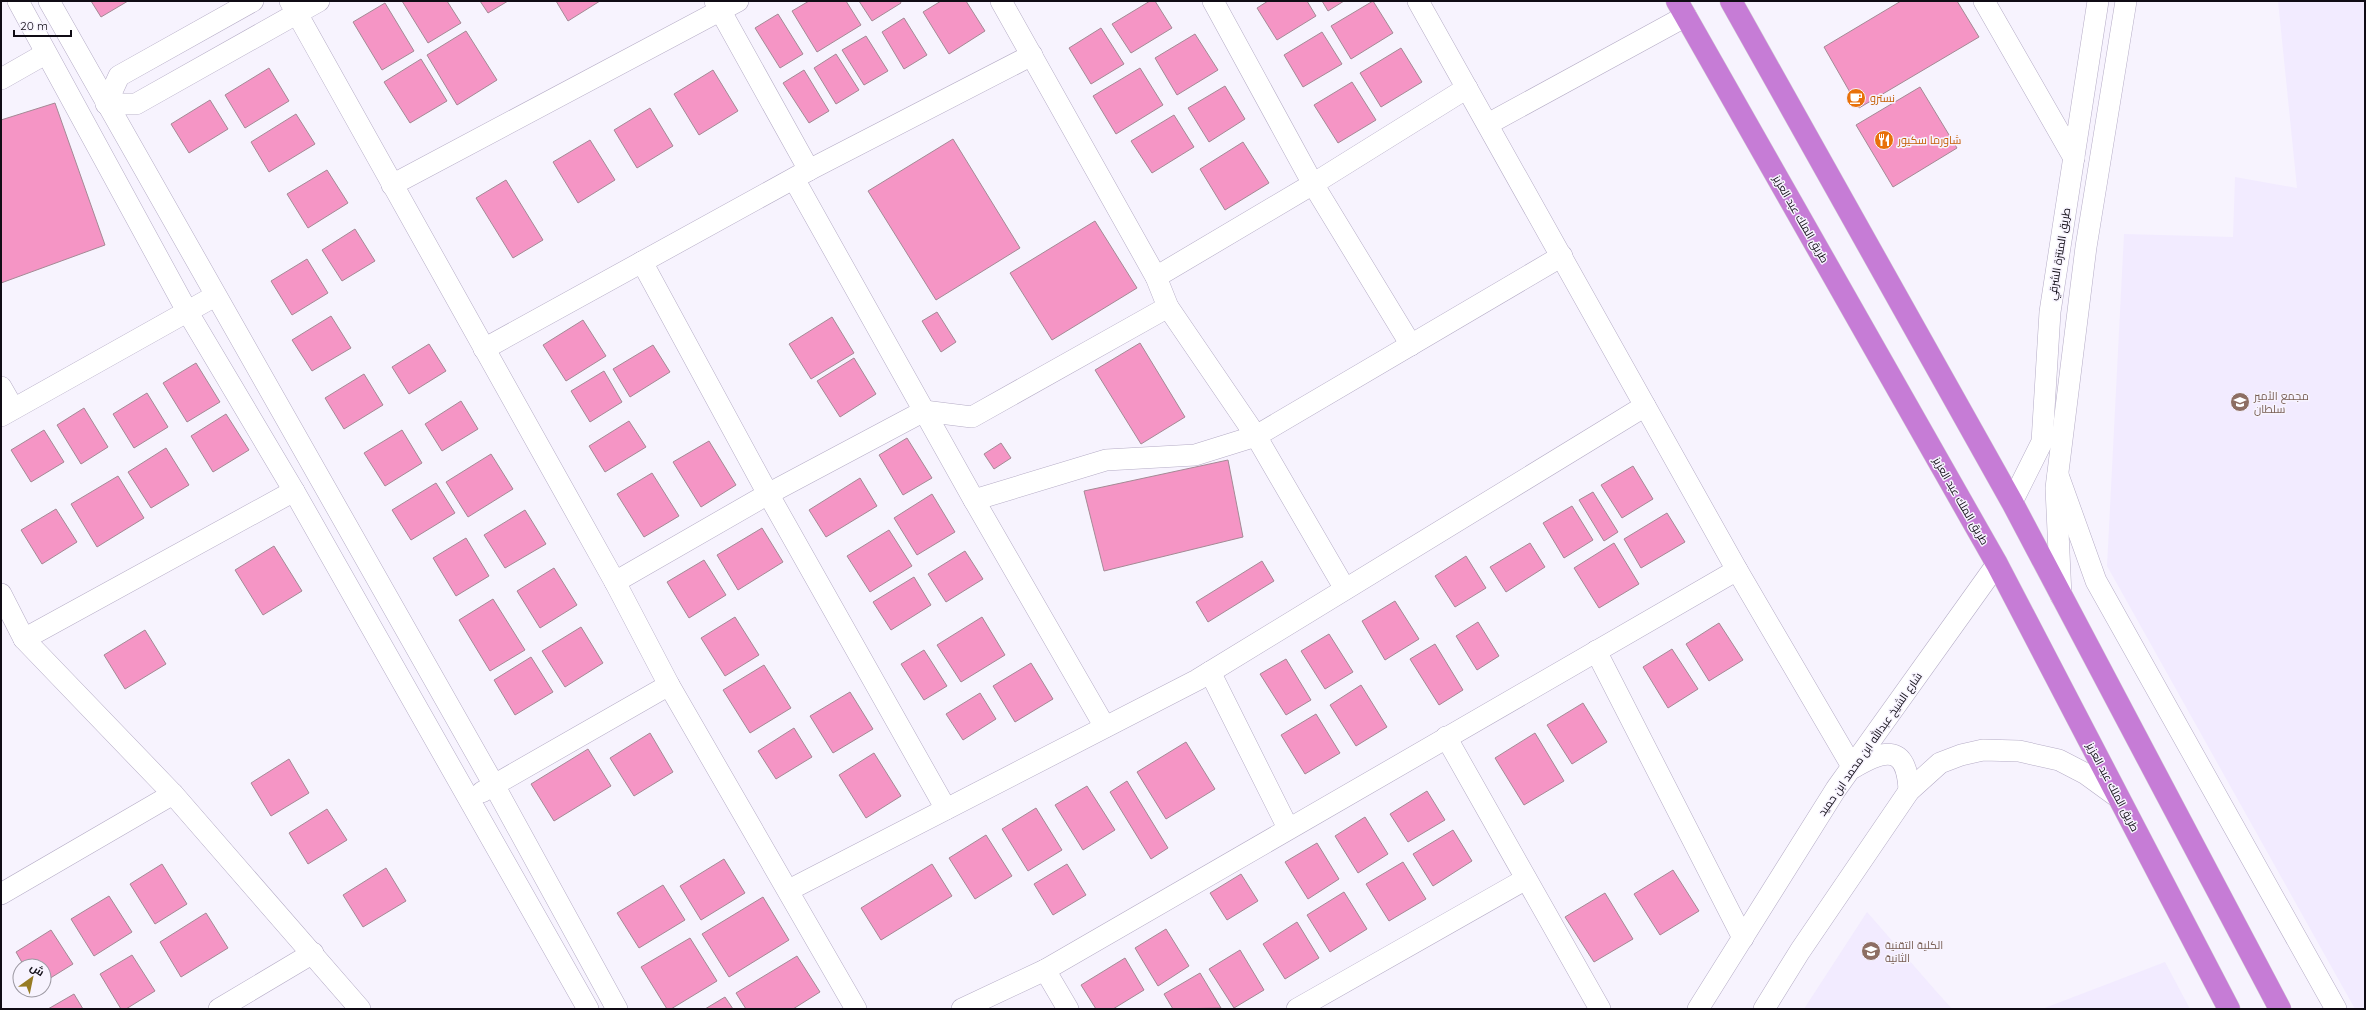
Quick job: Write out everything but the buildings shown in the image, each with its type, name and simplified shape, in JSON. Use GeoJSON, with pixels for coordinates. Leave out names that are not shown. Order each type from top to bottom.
{"type":"FeatureCollection","features":[{"type":"Feature","properties":{"kind":"highway"},"geometry":{"type":"LineString","coordinates":[[1731,1],[2012,502],[2280,1009]]}},
{"type":"Feature","properties":{"kind":"highway","name":"طريق الملك عبد العزيز"},"geometry":{"type":"LineString","coordinates":[[1681,8],[1996,564],[2229,1009]]}},
{"type":"Feature","properties":{"kind":"street"},"geometry":{"type":"LineString","coordinates":[[18,1],[45,54],[187,311],[294,491],[588,1009]]}},
{"type":"Feature","properties":{"kind":"street"},"geometry":{"type":"LineString","coordinates":[[49,1],[106,104],[494,785],[617,1009]]}},
{"type":"Feature","properties":{"kind":"street"},"geometry":{"type":"LineString","coordinates":[[106,104],[119,76],[253,1]]}},
{"type":"Feature","properties":{"kind":"street"},"geometry":{"type":"LineString","coordinates":[[106,104],[136,104],[293,7],[319,1]]}},
{"type":"Feature","properties":{"kind":"street"},"geometry":{"type":"LineString","coordinates":[[1001,1],[1156,277],[1168,307],[1256,436],[1345,589]]}},
{"type":"Feature","properties":{"kind":"street"},"geometry":{"type":"LineString","coordinates":[[1213,1],[1313,184],[1411,345]]}},
{"type":"Feature","properties":{"kind":"street"},"geometry":{"type":"LineString","coordinates":[[1418,1],[1737,570],[1853,768],[1881,753],[1892,754],[1901,759],[1905,765],[1908,774],[1909,790]]}},
{"type":"Feature","properties":{"kind":"street"},"geometry":{"type":"LineString","coordinates":[[1984,1],[2074,158]]}},
{"type":"Feature","properties":{"kind":"street","name":"طريق المنتزة الشرقي"},"geometry":{"type":"LineString","coordinates":[[2012,502],[2042,442],[2050,312],[2098,1]]}},
{"type":"Feature","properties":{"kind":"street"},"geometry":{"type":"LineString","coordinates":[[2061,596],[2056,488],[2086,247],[2126,1]]}},
{"type":"Feature","properties":{"kind":"street"},"geometry":{"type":"LineString","coordinates":[[392,185],[724,4],[802,174],[924,411],[1105,727]]}},
{"type":"Feature","properties":{"kind":"street"},"geometry":{"type":"LineString","coordinates":[[293,7],[614,582],[669,685],[789,890],[856,1009]]}},
{"type":"Feature","properties":{"kind":"street"},"geometry":{"type":"LineString","coordinates":[[1488,124],[1681,8]]}},
{"type":"Feature","properties":{"kind":"street"},"geometry":{"type":"LineString","coordinates":[[1,79],[45,54]]}},
{"type":"Feature","properties":{"kind":"street"},"geometry":{"type":"LineString","coordinates":[[484,349],[802,174],[1032,55]]}},
{"type":"Feature","properties":{"kind":"street"},"geometry":{"type":"LineString","coordinates":[[1156,277],[1313,184],[1468,88]]}},
{"type":"Feature","properties":{"kind":"street"},"geometry":{"type":"LineString","coordinates":[[974,500],[1106,460],[1195,455],[1256,436],[1562,256]]}},
{"type":"Feature","properties":{"kind":"street"},"geometry":{"type":"LineString","coordinates":[[642,262],[768,494],[946,809]]}},
{"type":"Feature","properties":{"kind":"street"},"geometry":{"type":"LineString","coordinates":[[1,387],[7,412],[215,296]]}},
{"type":"Feature","properties":{"kind":"street"},"geometry":{"type":"LineString","coordinates":[[614,582],[768,494],[924,411],[972,417],[1168,307]]}},
{"type":"Feature","properties":{"kind":"street"},"geometry":{"type":"LineString","coordinates":[[789,890],[1210,672],[1645,406]]}},
{"type":"Feature","properties":{"kind":"street"},"geometry":{"type":"LineString","coordinates":[[2058,475],[2096,581],[2336,1009]]}},
{"type":"Feature","properties":{"kind":"street"},"geometry":{"type":"LineString","coordinates":[[24,639],[294,491]]}},
{"type":"Feature","properties":{"kind":"street","name":"شارع الشيخ عبدالله ابن محمد ابن حميد"},"geometry":{"type":"LineString","coordinates":[[1698,1009],[1836,789],[1853,768],[1996,564]]}},
{"type":"Feature","properties":{"kind":"street"},"geometry":{"type":"LineString","coordinates":[[962,1009],[1046,970],[1288,828],[1737,570]]}},
{"type":"Feature","properties":{"kind":"street"},"geometry":{"type":"LineString","coordinates":[[1,594],[24,639],[173,794],[313,953],[360,1009]]}},
{"type":"Feature","properties":{"kind":"street"},"geometry":{"type":"LineString","coordinates":[[1596,651],[1743,938]]}},
{"type":"Feature","properties":{"kind":"street"},"geometry":{"type":"LineString","coordinates":[[1210,672],[1288,828]]}},
{"type":"Feature","properties":{"kind":"street"},"geometry":{"type":"LineString","coordinates":[[469,800],[669,685]]}},
{"type":"Feature","properties":{"kind":"street"},"geometry":{"type":"LineString","coordinates":[[1446,737],[1600,1009]]}},
{"type":"Feature","properties":{"kind":"street"},"geometry":{"type":"LineString","coordinates":[[1764,1009],[1800,951],[1909,790],[1940,763],[1961,754],[1983,750],[2012,751],[2059,760],[2086,774],[2119,798]]}},
{"type":"Feature","properties":{"kind":"street"},"geometry":{"type":"LineString","coordinates":[[1,894],[173,794]]}},
{"type":"Feature","properties":{"kind":"street"},"geometry":{"type":"LineString","coordinates":[[1297,1009],[1526,878]]}},
{"type":"Feature","properties":{"kind":"street"},"geometry":{"type":"LineString","coordinates":[[219,1009],[313,953]]}},
{"type":"Feature","properties":{"kind":"street"},"geometry":{"type":"LineString","coordinates":[[1046,970],[1068,1009]]}},
{"type":"Feature","properties":{"kind":"shaded area","name":"مجمع الأمير سلطان"},"geometry":{"type":"Polygon","coordinates":[[[2278,1],[2365,1],[2365,1009],[2355,1009],[2107,566],[2124,234],[2233,237],[2235,177],[2297,188],[2278,1]]]}},
{"type":"Feature","properties":{"kind":"shaded area","name":"الكلية التقنية الثانية"},"geometry":{"type":"Polygon","coordinates":[[[1867,912],[1935,990],[1952,1009],[1804,1009],[1867,912]]]}},
{"type":"Feature","properties":{"kind":"shaded area"},"geometry":{"type":"Polygon","coordinates":[[[2165,962],[2190,1009],[2042,1009],[2165,962]]]}},
{"type":"Feature","properties":{"kind":"place","name":"نسترو"},"geometry":{"type":"Point","coordinates":[1856,98]}},
{"type":"Feature","properties":{"kind":"place","name":"شاورما سكيور"},"geometry":{"type":"Point","coordinates":[1884,140]}},
{"type":"Feature","properties":{"kind":"place","name":"مجمع الأمير سلطان"},"geometry":{"type":"Point","coordinates":[2240,402]}},
{"type":"Feature","properties":{"kind":"place","name":"الكلية التقنية الثانية"},"geometry":{"type":"Point","coordinates":[1871,951]}}]}
